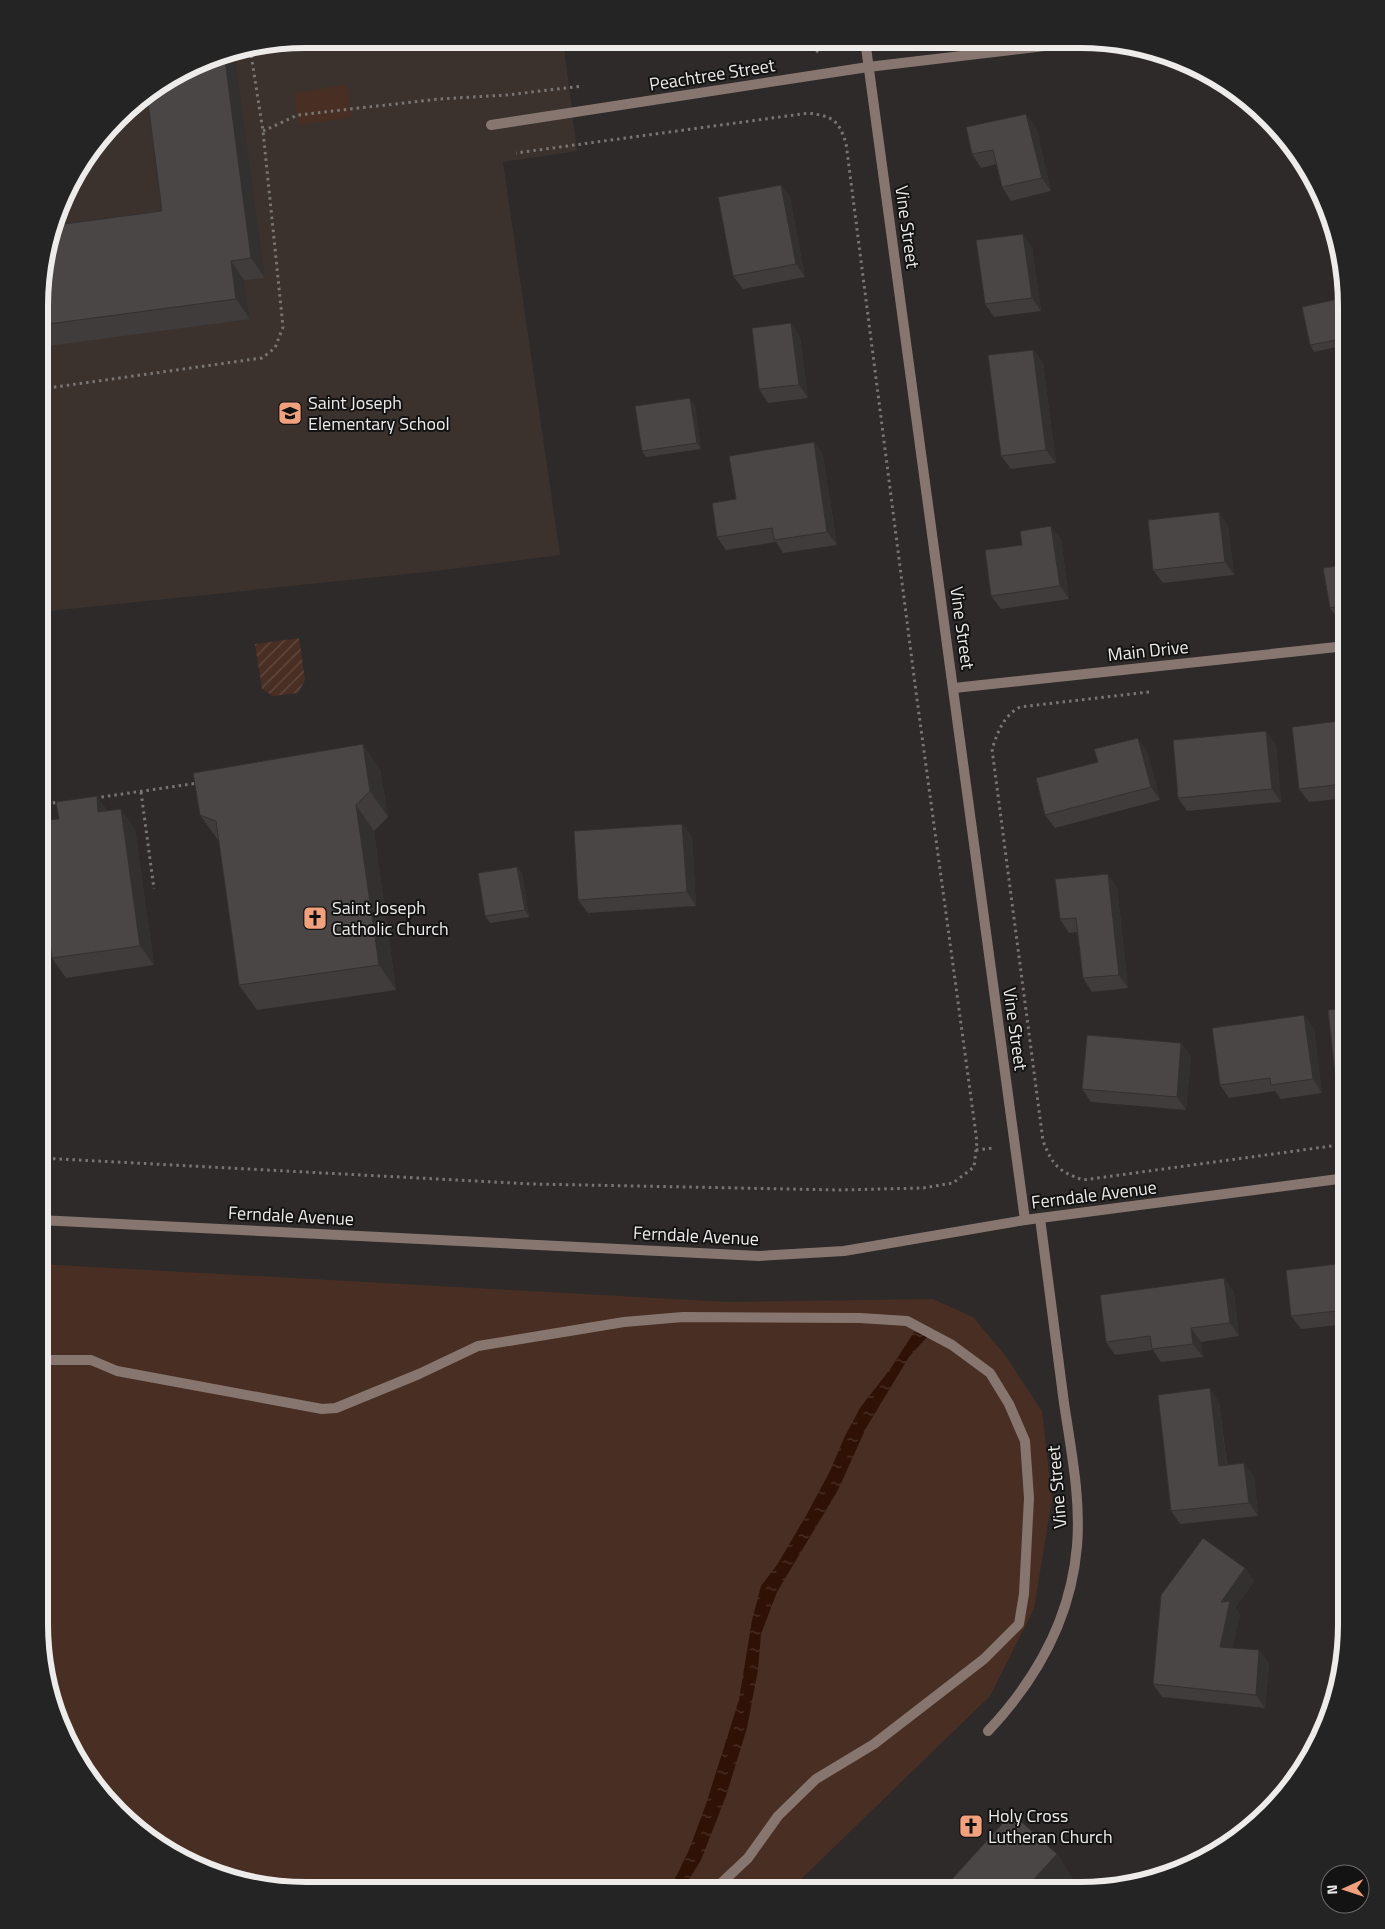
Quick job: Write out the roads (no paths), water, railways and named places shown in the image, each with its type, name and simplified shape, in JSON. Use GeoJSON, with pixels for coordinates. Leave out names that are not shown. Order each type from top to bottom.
{"type":"FeatureCollection","features":[{"type":"Feature","properties":{"kind":"street","name":"Vine Street"},"geometry":{"type":"LineString","coordinates":[[866,48],[1025,1220]]}},
{"type":"Feature","properties":{"kind":"street","name":"Peachtree Street"},"geometry":{"type":"LineString","coordinates":[[492,125],[868,67],[1028,48]]}},
{"type":"Feature","properties":{"kind":"street","name":"Main Drive"},"geometry":{"type":"LineString","coordinates":[[954,688],[1338,647]]}},
{"type":"Feature","properties":{"kind":"street","name":"Ferndale Avenue"},"geometry":{"type":"LineString","coordinates":[[48,1220],[759,1256],[844,1251],[1025,1220],[1338,1179]]}},
{"type":"Feature","properties":{"kind":"street","name":"Vine Street"},"geometry":{"type":"LineString","coordinates":[[988,1731],[1008,1710],[1032,1677],[1054,1637],[1069,1595],[1077,1546],[1077,1497],[1040,1218]]}},
{"type":"Feature","properties":{"kind":"street"},"geometry":{"type":"LineString","coordinates":[[48,1360],[91,1360],[117,1371],[322,1409],[345,1404],[419,1374],[478,1346],[487,1344],[624,1322],[683,1317],[860,1318],[906,1321],[952,1345],[990,1373],[1010,1404],[1025,1441],[1030,1498],[1024,1594],[1019,1624],[984,1659],[874,1744],[816,1779],[778,1816],[748,1858],[722,1882]]}},
{"type":"Feature","properties":{"kind":"water"},"geometry":{"type":"Polygon","coordinates":[[[914,1332],[930,1334],[909,1357],[866,1428],[838,1490],[777,1592],[761,1634],[758,1670],[747,1728],[726,1796],[701,1860],[687,1882],[673,1882],[689,1850],[706,1804],[739,1700],[752,1620],[761,1586],[777,1565],[807,1514],[860,1408],[891,1368],[914,1332]]]}},
{"type":"Feature","properties":{"kind":"place","name":"Saint Joseph Elementary School"},"geometry":{"type":"Point","coordinates":[290,413]}},
{"type":"Feature","properties":{"kind":"place","name":"Saint Joseph Catholic Church"},"geometry":{"type":"Point","coordinates":[315,918]}},
{"type":"Feature","properties":{"kind":"place","name":"Holy Cross Lutheran Church"},"geometry":{"type":"Point","coordinates":[971,1826]}}]}
